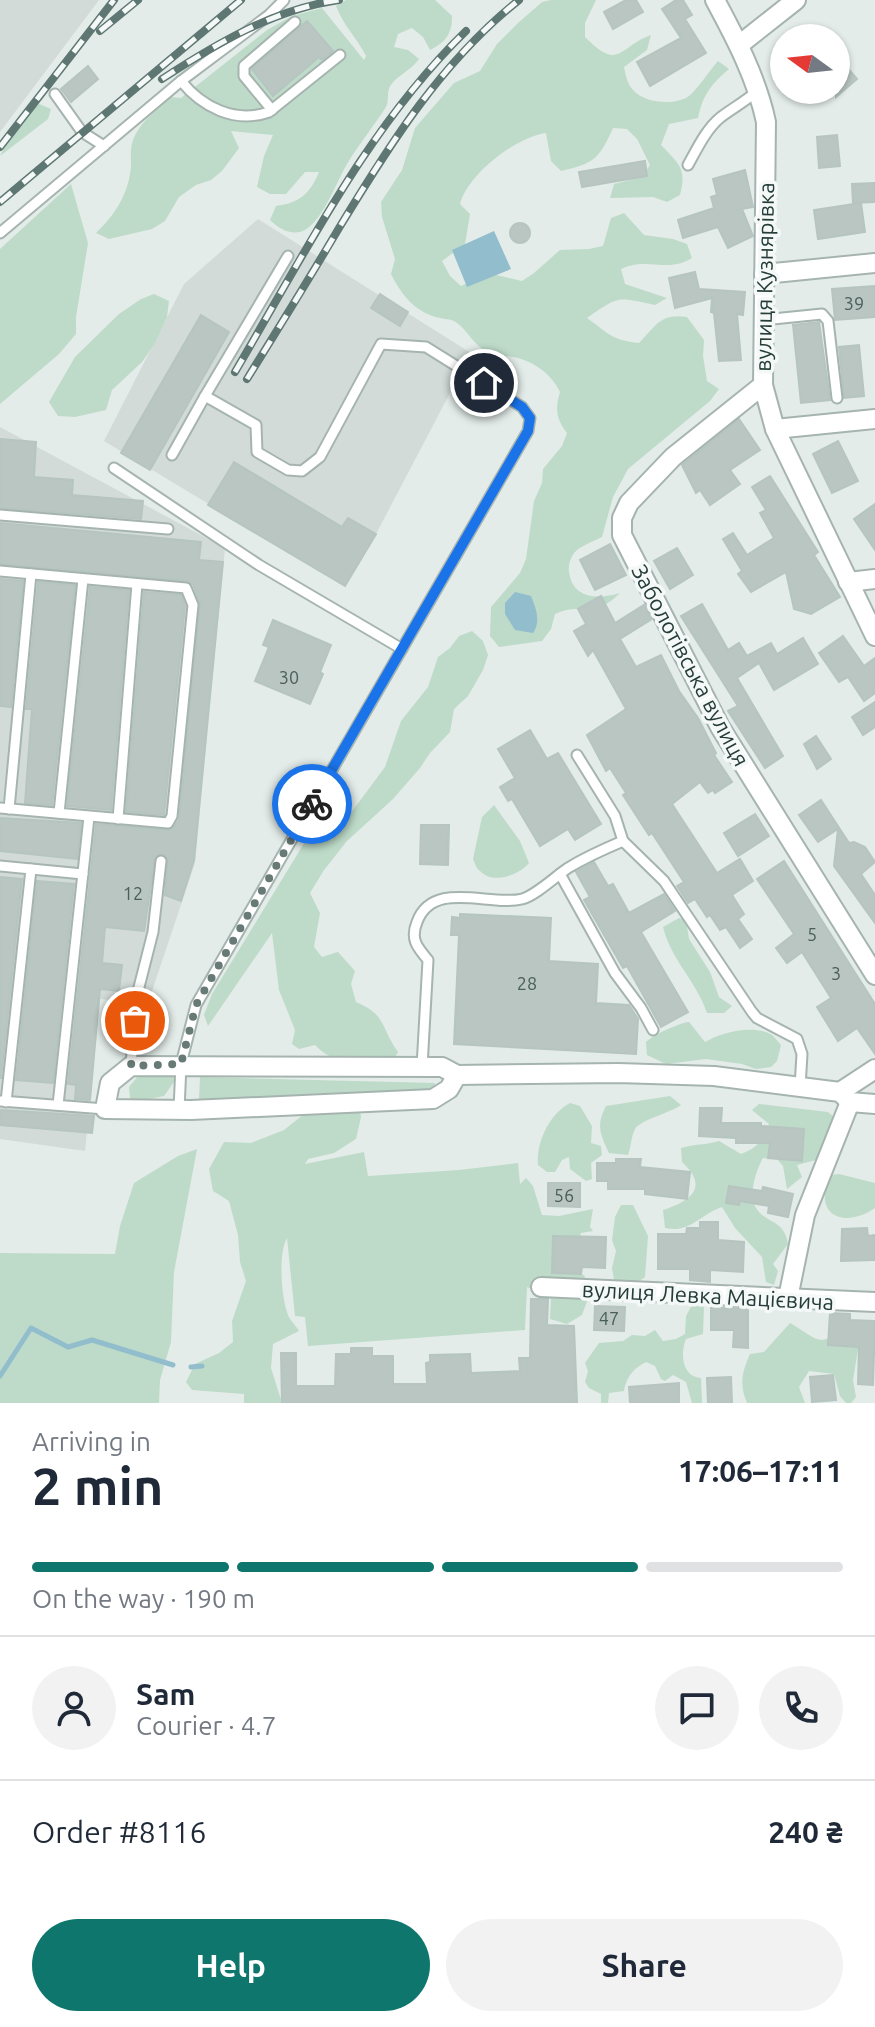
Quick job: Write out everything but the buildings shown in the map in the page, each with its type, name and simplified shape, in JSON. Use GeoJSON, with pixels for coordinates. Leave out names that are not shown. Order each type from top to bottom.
{"type":"FeatureCollection","features":[{"type":"Feature","properties":{"kind":"street","name":"вулиця Кузнярівка"},"geometry":{"type":"LineString","coordinates":[[715,0],[739,45],[766,122],[763,385],[775,429],[875,636]]}},
{"type":"Feature","properties":{"kind":"street"},"geometry":{"type":"LineString","coordinates":[[739,45],[796,0]]}},
{"type":"Feature","properties":{"kind":"street"},"geometry":{"type":"LineString","coordinates":[[764,274],[875,263]]}},
{"type":"Feature","properties":{"kind":"street","name":"Заболотівська вулиця"},"geometry":{"type":"LineString","coordinates":[[763,385],[673,457],[629,503],[622,518],[622,535],[720,727],[875,975]]}},
{"type":"Feature","properties":{"kind":"street"},"geometry":{"type":"LineString","coordinates":[[775,429],[875,419]]}},
{"type":"Feature","properties":{"kind":"street"},"geometry":{"type":"LineString","coordinates":[[848,582],[875,579]]}},
{"type":"Feature","properties":{"kind":"street"},"geometry":{"type":"LineString","coordinates":[[457,1075],[449,1089],[433,1099],[179,1110],[105,1109],[110,1083],[131,1066],[181,1064],[442,1067],[457,1075],[698,1075],[800,1087],[875,1104]]}},
{"type":"Feature","properties":{"kind":"street"},"geometry":{"type":"LineString","coordinates":[[788,1298],[805,1215],[845,1097],[875,1069]]}},
{"type":"Feature","properties":{"kind":"street","name":"вулиця Левка Мацієвича"},"geometry":{"type":"LineString","coordinates":[[541,1287],[875,1302]]}},
{"type":"Feature","properties":{"kind":"lane"},"geometry":{"type":"LineString","coordinates":[[0,233],[181,81],[269,15],[284,0]]}},
{"type":"Feature","properties":{"kind":"lane"},"geometry":{"type":"LineString","coordinates":[[272,110],[244,76],[244,66],[295,22]]}},
{"type":"Feature","properties":{"kind":"lane"},"geometry":{"type":"LineString","coordinates":[[181,81],[194,98],[208,107],[244,116],[258,116],[272,110],[340,55]]}},
{"type":"Feature","properties":{"kind":"lane"},"geometry":{"type":"LineString","coordinates":[[688,165],[719,118],[743,104],[757,91]]}},
{"type":"Feature","properties":{"kind":"lane"},"geometry":{"type":"LineString","coordinates":[[55,94],[82,132],[104,146]]}},
{"type":"Feature","properties":{"kind":"lane"},"geometry":{"type":"LineString","coordinates":[[172,455],[288,256]]}},
{"type":"Feature","properties":{"kind":"lane"},"geometry":{"type":"LineString","coordinates":[[763,320],[822,314],[828,321],[837,398]]}},
{"type":"Feature","properties":{"kind":"lane"},"geometry":{"type":"LineString","coordinates":[[179,1110],[181,1064],[196,1005],[528,431],[530,418],[522,407],[426,347],[381,344],[320,457],[302,471],[288,470],[257,452],[256,425],[205,396]]}},
{"type":"Feature","properties":{"kind":"lane"},"geometry":{"type":"LineString","coordinates":[[114,468],[259,565],[402,649]]}},
{"type":"Feature","properties":{"kind":"lane"},"geometry":{"type":"LineString","coordinates":[[0,515],[168,529]]}},
{"type":"Feature","properties":{"kind":"lane"},"geometry":{"type":"LineString","coordinates":[[0,571],[186,588],[193,605],[172,816],[168,823],[5,808],[31,574]]}},
{"type":"Feature","properties":{"kind":"lane"},"geometry":{"type":"LineString","coordinates":[[59,813],[83,579]]}},
{"type":"Feature","properties":{"kind":"lane"},"geometry":{"type":"LineString","coordinates":[[118,819],[137,584]]}},
{"type":"Feature","properties":{"kind":"lane"},"geometry":{"type":"LineString","coordinates":[[577,755],[615,816],[623,841],[664,881],[754,1015],[797,1039],[802,1054],[800,1087]]}},
{"type":"Feature","properties":{"kind":"lane"},"geometry":{"type":"LineString","coordinates":[[58,1105],[89,817]]}},
{"type":"Feature","properties":{"kind":"lane"},"geometry":{"type":"LineString","coordinates":[[422,1067],[428,960],[414,944],[414,929],[420,912],[435,902],[451,898],[523,899],[593,854],[623,841]]}},
{"type":"Feature","properties":{"kind":"lane"},"geometry":{"type":"LineString","coordinates":[[131,1066],[136,999],[153,932],[161,861]]}},
{"type":"Feature","properties":{"kind":"lane"},"geometry":{"type":"LineString","coordinates":[[0,866],[83,874]]}},
{"type":"Feature","properties":{"kind":"lane"},"geometry":{"type":"LineString","coordinates":[[31,869],[3,1101],[105,1109]]}},
{"type":"Feature","properties":{"kind":"lane"},"geometry":{"type":"LineString","coordinates":[[560,874],[615,973],[653,1030]]}},
{"type":"Feature","properties":{"kind":"shaded area"},"geometry":{"type":"Polygon","coordinates":[[[0,0],[99,0],[0,132],[0,0]]]}},
{"type":"Feature","properties":{"kind":"shaded area"},"geometry":{"type":"Polygon","coordinates":[[[258,219],[471,353],[376,534],[345,586],[104,441],[184,284],[258,219]]]}},
{"type":"Feature","properties":{"kind":"shaded area"},"geometry":{"type":"Polygon","coordinates":[[[0,427],[225,548],[195,863],[148,1003],[100,999],[85,1151],[0,1139],[0,427]]]}},
{"type":"Feature","properties":{"kind":"green space"},"geometry":{"type":"Polygon","coordinates":[[[346,0],[435,0],[452,16],[451,28],[444,40],[430,50],[423,37],[412,28],[398,34],[394,47],[408,50],[419,59],[391,85],[386,107],[347,164],[320,215],[308,228],[288,232],[270,220],[276,206],[291,203],[308,192],[319,172],[305,172],[286,194],[270,194],[257,187],[264,156],[273,135],[231,131],[239,148],[211,180],[196,185],[179,197],[165,221],[152,229],[109,239],[96,233],[115,211],[124,194],[130,176],[132,143],[144,122],[171,97],[181,98],[267,30],[292,16],[322,8],[364,60],[366,56],[336,6],[346,0]]]}},
{"type":"Feature","properties":{"kind":"green space"},"geometry":{"type":"Polygon","coordinates":[[[596,0],[585,23],[585,37],[605,53],[619,54],[651,35],[647,50],[624,67],[632,88],[645,98],[668,102],[683,99],[696,89],[718,61],[729,69],[709,90],[698,118],[669,124],[661,145],[682,172],[680,195],[667,202],[653,197],[610,198],[614,184],[642,177],[650,165],[637,139],[627,129],[613,128],[604,147],[594,158],[561,171],[551,161],[546,133],[534,136],[508,149],[473,181],[460,204],[470,214],[465,244],[442,261],[450,276],[461,286],[488,273],[522,281],[560,250],[603,246],[611,218],[624,213],[644,235],[687,244],[692,258],[674,265],[640,264],[621,269],[625,284],[667,298],[655,305],[619,300],[587,318],[616,338],[639,343],[664,319],[687,317],[704,340],[707,381],[719,389],[710,401],[628,469],[613,497],[602,537],[580,548],[571,558],[571,581],[581,593],[604,596],[620,593],[602,606],[564,610],[555,614],[551,629],[542,641],[499,647],[490,636],[491,607],[520,573],[526,559],[534,501],[542,483],[543,469],[562,446],[567,433],[558,414],[560,392],[553,380],[537,366],[518,358],[488,352],[455,321],[423,312],[410,302],[391,274],[395,259],[382,217],[381,202],[402,170],[415,128],[454,83],[480,71],[497,44],[518,23],[542,2],[596,0]]]}},
{"type":"Feature","properties":{"kind":"green space"},"geometry":{"type":"Polygon","coordinates":[[[39,104],[51,109],[48,119],[0,156],[22,115],[39,104]]]}},
{"type":"Feature","properties":{"kind":"green space"},"geometry":{"type":"Polygon","coordinates":[[[71,184],[88,243],[76,334],[59,354],[0,404],[0,249],[71,184]]]}},
{"type":"Feature","properties":{"kind":"green space"},"geometry":{"type":"Polygon","coordinates":[[[154,294],[169,301],[167,317],[142,362],[112,390],[106,410],[75,417],[58,416],[49,402],[75,357],[119,314],[154,294]]]}},
{"type":"Feature","properties":{"kind":"green space"},"geometry":{"type":"Polygon","coordinates":[[[472,631],[483,641],[488,655],[468,696],[454,709],[450,732],[393,799],[347,841],[310,893],[320,913],[314,947],[322,957],[338,952],[355,971],[351,984],[356,1002],[378,1017],[398,1052],[391,1064],[350,1063],[332,1057],[315,1045],[299,1049],[292,1044],[295,1030],[279,990],[272,933],[208,1026],[204,1015],[212,994],[325,809],[347,818],[385,767],[401,721],[428,687],[438,657],[459,636],[472,631]]]}},
{"type":"Feature","properties":{"kind":"green space"},"geometry":{"type":"Polygon","coordinates":[[[494,805],[520,841],[529,863],[513,874],[499,878],[485,875],[473,859],[482,817],[494,805]]]}},
{"type":"Feature","properties":{"kind":"green space"},"geometry":{"type":"Polygon","coordinates":[[[679,918],[686,920],[689,939],[710,972],[719,997],[732,1006],[724,1013],[707,1013],[672,950],[663,927],[679,918]]]}},
{"type":"Feature","properties":{"kind":"green space"},"geometry":{"type":"Polygon","coordinates":[[[689,1022],[705,1042],[738,1031],[756,1030],[772,1035],[781,1045],[777,1061],[771,1067],[756,1069],[706,1059],[666,1064],[647,1055],[646,1042],[649,1039],[689,1022]]]}},
{"type":"Feature","properties":{"kind":"green space"},"geometry":{"type":"Polygon","coordinates":[[[163,1070],[176,1079],[164,1096],[135,1102],[130,1098],[129,1087],[138,1076],[163,1070]]]}},
{"type":"Feature","properties":{"kind":"green space"},"geometry":{"type":"Polygon","coordinates":[[[200,1077],[435,1083],[434,1093],[199,1100],[200,1077]]]}},
{"type":"Feature","properties":{"kind":"green space"},"geometry":{"type":"Polygon","coordinates":[[[670,1096],[681,1105],[638,1126],[628,1155],[609,1153],[600,1130],[606,1106],[670,1096]]]}},
{"type":"Feature","properties":{"kind":"green space"},"geometry":{"type":"Polygon","coordinates":[[[570,1103],[580,1106],[592,1126],[591,1143],[601,1146],[602,1155],[591,1163],[592,1179],[586,1181],[570,1169],[569,1157],[562,1160],[555,1172],[547,1172],[538,1165],[545,1130],[556,1114],[570,1103]]]}},
{"type":"Feature","properties":{"kind":"green space"},"geometry":{"type":"Polygon","coordinates":[[[759,1104],[828,1112],[835,1118],[816,1160],[797,1165],[802,1177],[787,1189],[783,1166],[777,1159],[763,1158],[758,1169],[753,1190],[756,1208],[783,1230],[788,1244],[773,1264],[778,1271],[774,1285],[766,1282],[762,1257],[735,1228],[722,1207],[688,1226],[673,1229],[665,1228],[663,1210],[688,1198],[695,1186],[695,1179],[682,1162],[681,1148],[719,1141],[741,1154],[751,1149],[762,1139],[769,1124],[752,1110],[759,1104]]]}},
{"type":"Feature","properties":{"kind":"green space"},"geometry":{"type":"Polygon","coordinates":[[[359,1105],[361,1117],[356,1139],[334,1153],[308,1159],[305,1164],[364,1152],[368,1176],[518,1163],[520,1184],[526,1178],[533,1186],[542,1215],[559,1216],[593,1209],[590,1227],[593,1231],[581,1233],[577,1246],[576,1271],[585,1276],[582,1283],[589,1296],[582,1315],[567,1324],[550,1319],[551,1299],[527,1287],[525,1330],[308,1346],[305,1317],[295,1316],[287,1238],[282,1254],[282,1287],[288,1315],[299,1331],[273,1344],[271,1368],[282,1403],[244,1403],[244,1394],[192,1390],[186,1382],[195,1364],[219,1353],[233,1342],[232,1321],[246,1281],[229,1201],[213,1191],[209,1169],[224,1142],[251,1143],[284,1130],[314,1106],[359,1105]]]}},
{"type":"Feature","properties":{"kind":"green space"},"geometry":{"type":"Polygon","coordinates":[[[197,1149],[174,1272],[171,1342],[160,1380],[159,1403],[0,1403],[0,1253],[115,1254],[120,1226],[134,1183],[178,1156],[197,1149]]]}},
{"type":"Feature","properties":{"kind":"green space"},"geometry":{"type":"Polygon","coordinates":[[[839,1174],[875,1183],[875,1208],[852,1218],[834,1214],[825,1200],[826,1189],[831,1175],[839,1174]]]}},
{"type":"Feature","properties":{"kind":"green space"},"geometry":{"type":"Polygon","coordinates":[[[621,1205],[633,1205],[648,1236],[645,1277],[630,1284],[614,1280],[612,1268],[616,1251],[612,1240],[615,1217],[621,1205]]]}},
{"type":"Feature","properties":{"kind":"green space"},"geometry":{"type":"Polygon","coordinates":[[[694,1301],[704,1306],[703,1334],[686,1339],[683,1357],[686,1369],[701,1378],[702,1403],[692,1403],[686,1382],[673,1375],[665,1381],[661,1379],[655,1366],[646,1362],[631,1374],[624,1391],[609,1393],[608,1403],[601,1403],[601,1394],[585,1382],[588,1371],[585,1363],[599,1343],[623,1341],[632,1335],[645,1336],[655,1330],[663,1341],[676,1339],[685,1334],[686,1316],[694,1301]]]}},
{"type":"Feature","properties":{"kind":"green space"},"geometry":{"type":"Polygon","coordinates":[[[790,1323],[819,1340],[830,1338],[848,1326],[860,1337],[853,1380],[856,1397],[851,1403],[846,1403],[840,1396],[834,1374],[809,1371],[799,1387],[805,1403],[747,1403],[742,1378],[750,1354],[764,1352],[790,1323]]]}},
{"type":"Feature","properties":{"kind":"water"},"geometry":{"type":"Polygon","coordinates":[[[494,231],[511,269],[467,287],[452,250],[494,231]]]}},
{"type":"Feature","properties":{"kind":"water"},"geometry":{"type":"Polygon","coordinates":[[[515,592],[531,596],[537,620],[533,633],[515,630],[505,614],[505,603],[515,592]]]}},
{"type":"Feature","properties":{"kind":"waterway"},"geometry":{"type":"LineString","coordinates":[[0,1376],[31,1328],[68,1347],[92,1340],[173,1365]]}},
{"type":"Feature","properties":{"kind":"waterway"},"geometry":{"type":"LineString","coordinates":[[191,1367],[202,1366]]}},
{"type":"Feature","properties":{"kind":"railway"},"geometry":{"type":"LineString","coordinates":[[0,147],[114,0]]}},
{"type":"Feature","properties":{"kind":"railway"},"geometry":{"type":"LineString","coordinates":[[100,31],[138,0]]}},
{"type":"Feature","properties":{"kind":"railway"},"geometry":{"type":"LineString","coordinates":[[0,202],[241,0]]}},
{"type":"Feature","properties":{"kind":"railway"},"geometry":{"type":"LineString","coordinates":[[162,79],[246,30],[292,11],[339,0]]}},
{"type":"Feature","properties":{"kind":"railway"},"geometry":{"type":"LineString","coordinates":[[247,379],[398,135],[465,50],[519,0]]}},
{"type":"Feature","properties":{"kind":"railway"},"geometry":{"type":"LineString","coordinates":[[235,372],[368,150],[398,108],[466,31]]}},
{"type":"Feature","properties":{"kind":"way so far"},"geometry":{"type":"LineString","coordinates":[[135,1021],[131,1066],[181,1064],[196,1005],[312,804]]}},
{"type":"Feature","properties":{"kind":"route"},"geometry":{"type":"LineString","coordinates":[[312,804],[528,431],[530,418],[522,407],[484,383]]}}]}
